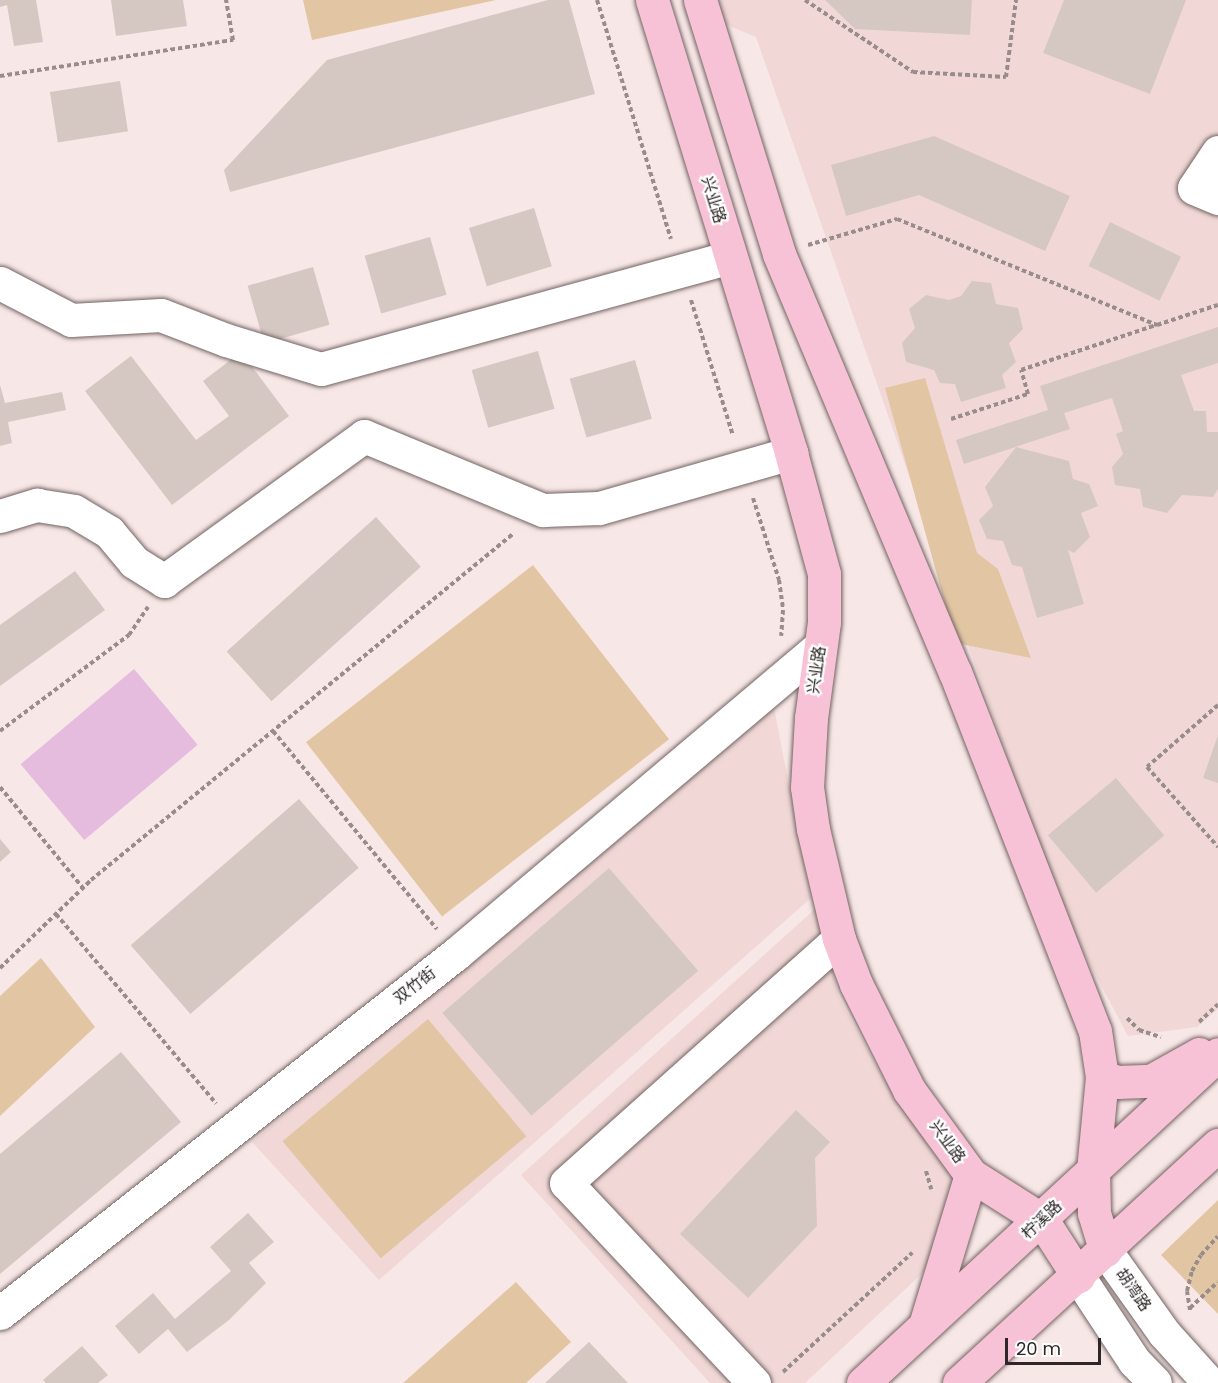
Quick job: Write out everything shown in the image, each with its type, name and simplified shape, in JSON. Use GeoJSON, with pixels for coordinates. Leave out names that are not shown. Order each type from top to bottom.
{"type":"FeatureCollection","features":[{"type":"Feature","properties":{"kind":"main road","name":"兴业路"},"geometry":{"type":"LineString","coordinates":[[651,0],[791,453],[824,574],[825,598],[811,718],[807,787],[813,829],[839,939],[865,1005],[909,1090],[971,1175],[1042,1220],[1078,1276]]}},
{"type":"Feature","properties":{"kind":"main road"},"geometry":{"type":"LineString","coordinates":[[700,0],[779,254],[969,706],[1095,1031],[1102,1077],[1093,1172],[1094,1213],[1105,1250]]}},
{"type":"Feature","properties":{"kind":"main road"},"geometry":{"type":"LineString","coordinates":[[1102,1077],[1117,1082],[1151,1081],[1208,1033]]}},
{"type":"Feature","properties":{"kind":"main road","name":"柠溪路"},"geometry":{"type":"LineString","coordinates":[[863,1383],[1042,1220],[1218,1054]]}},
{"type":"Feature","properties":{"kind":"main road"},"geometry":{"type":"LineString","coordinates":[[959,1383],[1218,1145]]}},
{"type":"Feature","properties":{"kind":"main road"},"geometry":{"type":"LineString","coordinates":[[924,1327],[971,1175]]}},
{"type":"Feature","properties":{"kind":"street"},"geometry":{"type":"LineString","coordinates":[[1218,152],[1194,188],[1218,198]]}},
{"type":"Feature","properties":{"kind":"street"},"geometry":{"type":"LineString","coordinates":[[0,283],[71,320],[161,315],[226,340],[321,369],[730,257]]}},
{"type":"Feature","properties":{"kind":"street"},"geometry":{"type":"LineString","coordinates":[[0,516],[37,505],[74,511],[108,532],[134,562],[164,581],[364,436],[543,510],[599,508],[791,453]]}},
{"type":"Feature","properties":{"kind":"street","name":"双竹街"},"geometry":{"type":"LineString","coordinates":[[0,1313],[457,953],[820,646]]}},
{"type":"Feature","properties":{"kind":"street"},"geometry":{"type":"LineString","coordinates":[[767,1379],[566,1183],[839,939]]}},
{"type":"Feature","properties":{"kind":"street","name":"胡湾路"},"geometry":{"type":"LineString","coordinates":[[1105,1250],[1164,1334],[1209,1383]]}},
{"type":"Feature","properties":{"kind":"street"},"geometry":{"type":"LineString","coordinates":[[1078,1276],[1134,1361],[1155,1383]]}},
{"type":"Feature","properties":{"kind":"path"},"geometry":{"type":"LineString","coordinates":[[0,76],[233,40],[226,0]]}},
{"type":"Feature","properties":{"kind":"path"},"geometry":{"type":"LineString","coordinates":[[597,0],[743,468],[774,555],[783,610],[781,678]]}},
{"type":"Feature","properties":{"kind":"path"},"geometry":{"type":"LineString","coordinates":[[805,0],[913,72],[1006,77],[1016,0]]}},
{"type":"Feature","properties":{"kind":"path"},"geometry":{"type":"LineString","coordinates":[[779,254],[897,219],[1157,325]]}},
{"type":"Feature","properties":{"kind":"path"},"geometry":{"type":"LineString","coordinates":[[951,419],[1028,394],[1021,370],[1218,305]]}},
{"type":"Feature","properties":{"kind":"path"},"geometry":{"type":"LineString","coordinates":[[0,968],[83,888],[543,510]]}},
{"type":"Feature","properties":{"kind":"path"},"geometry":{"type":"LineString","coordinates":[[0,731],[129,635],[164,581]]}},
{"type":"Feature","properties":{"kind":"path"},"geometry":{"type":"LineString","coordinates":[[1218,705],[1147,767],[1218,847]]}},
{"type":"Feature","properties":{"kind":"path"},"geometry":{"type":"LineString","coordinates":[[273,731],[457,953]]}},
{"type":"Feature","properties":{"kind":"path"},"geometry":{"type":"LineString","coordinates":[[0,787],[83,888]]}},
{"type":"Feature","properties":{"kind":"path"},"geometry":{"type":"LineString","coordinates":[[56,914],[236,1127]]}},
{"type":"Feature","properties":{"kind":"path"},"geometry":{"type":"LineString","coordinates":[[1208,1033],[1218,1004]]}},
{"type":"Feature","properties":{"kind":"path"},"geometry":{"type":"LineString","coordinates":[[925,1167],[931,1200]]}},
{"type":"Feature","properties":{"kind":"path"},"geometry":{"type":"LineString","coordinates":[[1192,1315],[1187,1292],[1192,1271],[1217,1240]]}},
{"type":"Feature","properties":{"kind":"path"},"geometry":{"type":"LineString","coordinates":[[767,1379],[918,1246]]}},
{"type":"Feature","properties":{"kind":"path"},"geometry":{"type":"LineString","coordinates":[[1189,1309],[1218,1282]]}},
{"type":"Feature","properties":{"kind":"shaded area"},"geometry":{"type":"Polygon","coordinates":[[[303,0],[496,0],[312,40],[303,0]]]}},
{"type":"Feature","properties":{"kind":"shaded area"},"geometry":{"type":"Polygon","coordinates":[[[700,0],[1218,0],[1218,1009],[1197,1027],[1128,1036],[1060,908],[756,37],[705,16],[700,0]]]}},
{"type":"Feature","properties":{"kind":"shaded area"},"geometry":{"type":"Polygon","coordinates":[[[925,378],[977,553],[998,569],[1031,658],[956,643],[885,388],[925,378]]]}},
{"type":"Feature","properties":{"kind":"shaded area"},"geometry":{"type":"Polygon","coordinates":[[[533,565],[669,739],[442,916],[306,742],[533,565]]]}},
{"type":"Feature","properties":{"kind":"shaded area"},"geometry":{"type":"Polygon","coordinates":[[[134,669],[198,745],[84,840],[21,764],[134,669]]]}},
{"type":"Feature","properties":{"kind":"shaded area"},"geometry":{"type":"Polygon","coordinates":[[[774,708],[811,898],[379,1280],[252,1142],[774,708]]]}},
{"type":"Feature","properties":{"kind":"shaded area"},"geometry":{"type":"Polygon","coordinates":[[[816,908],[839,997],[884,1079],[954,1178],[928,1268],[805,1383],[710,1383],[521,1175],[816,908]]]}},
{"type":"Feature","properties":{"kind":"shaded area"},"geometry":{"type":"Polygon","coordinates":[[[41,958],[95,1027],[0,1116],[0,996],[41,958]]]}},
{"type":"Feature","properties":{"kind":"shaded area"},"geometry":{"type":"Polygon","coordinates":[[[428,1019],[526,1136],[381,1258],[282,1141],[428,1019]]]}},
{"type":"Feature","properties":{"kind":"shaded area"},"geometry":{"type":"Polygon","coordinates":[[[1218,1200],[1218,1314],[1161,1255],[1218,1200]]]}},
{"type":"Feature","properties":{"kind":"shaded area"},"geometry":{"type":"Polygon","coordinates":[[[516,1282],[571,1342],[526,1383],[403,1383],[516,1282]]]}},
{"type":"Feature","properties":{"kind":"building"},"geometry":{"type":"Polygon","coordinates":[[[0,0],[36,0],[43,42],[14,46],[7,5],[0,7],[0,0]]]}},
{"type":"Feature","properties":{"kind":"building"},"geometry":{"type":"Polygon","coordinates":[[[111,0],[183,0],[187,26],[116,36],[111,0]]]}},
{"type":"Feature","properties":{"kind":"building"},"geometry":{"type":"Polygon","coordinates":[[[548,0],[569,0],[595,94],[230,192],[224,170],[327,60],[548,0]]]}},
{"type":"Feature","properties":{"kind":"building"},"geometry":{"type":"Polygon","coordinates":[[[825,0],[972,0],[970,35],[855,29],[825,0]]]}},
{"type":"Feature","properties":{"kind":"building"},"geometry":{"type":"Polygon","coordinates":[[[1064,0],[1186,0],[1150,94],[1043,53],[1064,0]]]}},
{"type":"Feature","properties":{"kind":"building"},"geometry":{"type":"Polygon","coordinates":[[[120,81],[128,131],[58,142],[50,92],[120,81]]]}},
{"type":"Feature","properties":{"kind":"building"},"geometry":{"type":"Polygon","coordinates":[[[934,136],[1070,196],[1045,251],[919,195],[846,216],[831,165],[934,136]]]}},
{"type":"Feature","properties":{"kind":"building"},"geometry":{"type":"Polygon","coordinates":[[[534,208],[552,266],[487,286],[469,228],[534,208]]]}},
{"type":"Feature","properties":{"kind":"building"},"geometry":{"type":"Polygon","coordinates":[[[1110,222],[1181,257],[1160,301],[1089,266],[1110,222]]]}},
{"type":"Feature","properties":{"kind":"building"},"geometry":{"type":"Polygon","coordinates":[[[430,237],[447,295],[381,313],[365,256],[430,237]]]}},
{"type":"Feature","properties":{"kind":"building"},"geometry":{"type":"Polygon","coordinates":[[[313,267],[330,325],[264,343],[248,286],[313,267]]]}},
{"type":"Feature","properties":{"kind":"building"},"geometry":{"type":"Polygon","coordinates":[[[972,281],[991,283],[996,304],[1018,308],[1023,329],[1009,343],[1016,362],[1002,375],[1006,388],[961,402],[955,384],[940,383],[934,370],[906,362],[902,343],[915,328],[909,309],[926,295],[949,300],[961,296],[972,281]]]}},
{"type":"Feature","properties":{"kind":"building"},"geometry":{"type":"Polygon","coordinates":[[[1218,327],[1218,363],[1181,375],[1194,411],[1206,411],[1207,432],[1218,432],[1218,489],[1213,497],[1182,495],[1167,513],[1143,507],[1140,489],[1115,485],[1112,467],[1123,454],[1116,434],[1123,431],[1112,398],[1064,413],[1070,429],[964,464],[956,440],[1048,410],[1040,386],[1218,327]]]}},
{"type":"Feature","properties":{"kind":"building"},"geometry":{"type":"Polygon","coordinates":[[[538,351],[555,409],[488,428],[472,370],[538,351]]]}},
{"type":"Feature","properties":{"kind":"building"},"geometry":{"type":"Polygon","coordinates":[[[241,352],[289,416],[172,505],[85,391],[131,356],[196,440],[229,416],[203,381],[241,352]]]}},
{"type":"Feature","properties":{"kind":"building"},"geometry":{"type":"Polygon","coordinates":[[[635,360],[652,419],[586,437],[570,379],[635,360]]]}},
{"type":"Feature","properties":{"kind":"building"},"geometry":{"type":"Polygon","coordinates":[[[0,385],[5,403],[62,392],[66,410],[8,422],[12,443],[0,446],[0,385]]]}},
{"type":"Feature","properties":{"kind":"building"},"geometry":{"type":"Polygon","coordinates":[[[1016,447],[1069,461],[1073,479],[1089,484],[1098,506],[1081,513],[1090,537],[1074,553],[1068,550],[1084,604],[1037,618],[1022,567],[1012,565],[1003,541],[987,539],[979,520],[993,506],[985,487],[1016,447]]]}},
{"type":"Feature","properties":{"kind":"building"},"geometry":{"type":"Polygon","coordinates":[[[376,517],[421,567],[271,701],[227,651],[376,517]]]}},
{"type":"Feature","properties":{"kind":"building"},"geometry":{"type":"Polygon","coordinates":[[[75,571],[105,610],[0,686],[0,625],[75,571]]]}},
{"type":"Feature","properties":{"kind":"building"},"geometry":{"type":"Polygon","coordinates":[[[1218,735],[1218,783],[1203,778],[1218,735]]]}},
{"type":"Feature","properties":{"kind":"building"},"geometry":{"type":"Polygon","coordinates":[[[1116,778],[1164,835],[1096,893],[1048,835],[1116,778]]]}},
{"type":"Feature","properties":{"kind":"building"},"geometry":{"type":"Polygon","coordinates":[[[299,799],[359,868],[190,1014],[131,945],[299,799]]]}},
{"type":"Feature","properties":{"kind":"building"},"geometry":{"type":"Polygon","coordinates":[[[0,839],[11,852],[0,862],[0,839]]]}},
{"type":"Feature","properties":{"kind":"building"},"geometry":{"type":"Polygon","coordinates":[[[609,868],[698,971],[531,1116],[442,1013],[609,868]]]}},
{"type":"Feature","properties":{"kind":"building"},"geometry":{"type":"Polygon","coordinates":[[[121,1052],[181,1122],[0,1274],[0,1154],[121,1052]]]}},
{"type":"Feature","properties":{"kind":"building"},"geometry":{"type":"Polygon","coordinates":[[[796,1110],[830,1142],[815,1158],[817,1226],[748,1298],[680,1234],[796,1110]]]}},
{"type":"Feature","properties":{"kind":"building"},"geometry":{"type":"Polygon","coordinates":[[[248,1213],[274,1242],[249,1263],[266,1283],[229,1320],[187,1352],[168,1329],[139,1354],[115,1326],[153,1293],[175,1319],[231,1271],[210,1247],[248,1213]]]}},
{"type":"Feature","properties":{"kind":"building"},"geometry":{"type":"Polygon","coordinates":[[[589,1342],[628,1383],[545,1383],[589,1342]]]}},
{"type":"Feature","properties":{"kind":"building"},"geometry":{"type":"Polygon","coordinates":[[[82,1346],[108,1375],[98,1383],[46,1383],[43,1380],[82,1346]]]}}]}
